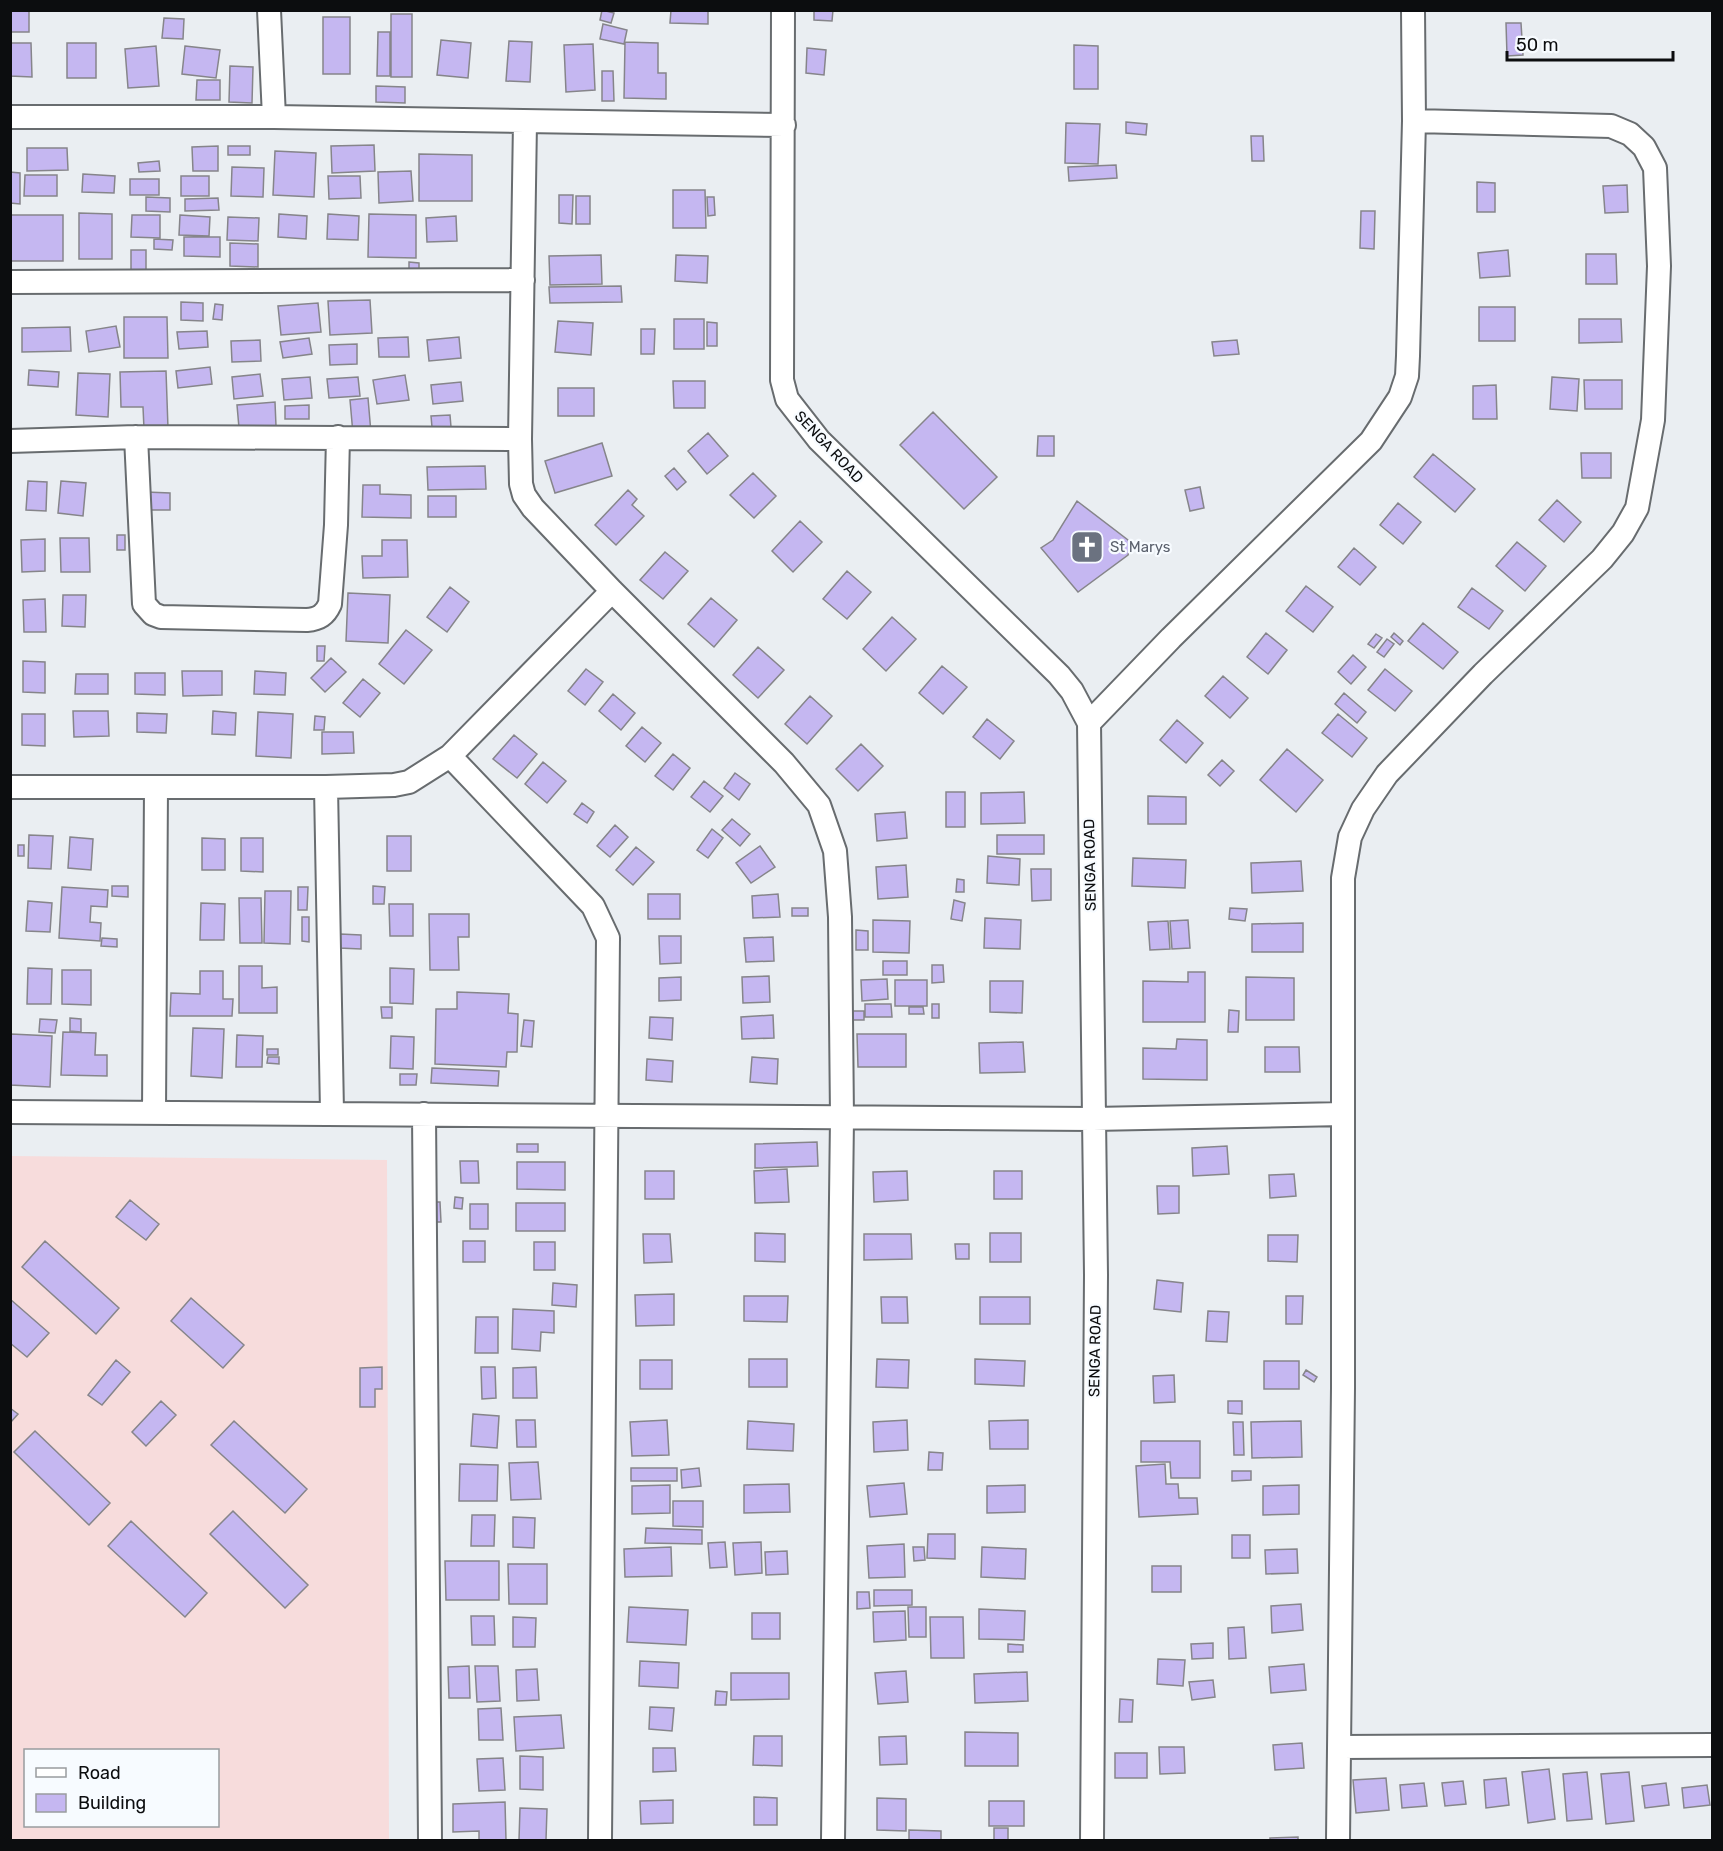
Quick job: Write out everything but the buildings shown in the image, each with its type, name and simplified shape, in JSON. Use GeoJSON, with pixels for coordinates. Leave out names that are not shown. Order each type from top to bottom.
{"type":"FeatureCollection","features":[{"type":"Feature","properties":{"kind":"street"},"geometry":{"type":"LineString","coordinates":[[269,10],[274,117]]}},
{"type":"Feature","properties":{"kind":"street","name":"SENGA ROAD"},"geometry":{"type":"LineString","coordinates":[[783,10],[782,380],[787,399],[819,440],[1059,675],[1072,691],[1089,723],[1096,1286],[1092,1840]]}},
{"type":"Feature","properties":{"kind":"street"},"geometry":{"type":"LineString","coordinates":[[1089,723],[1171,638],[1371,441],[1400,398],[1407,375],[1408,356],[1414,121],[1413,10]]}},
{"type":"Feature","properties":{"kind":"street"},"geometry":{"type":"LineString","coordinates":[[10,117],[274,117],[784,125]]}},
{"type":"Feature","properties":{"kind":"street"},"geometry":{"type":"LineString","coordinates":[[1338,1840],[1343,878],[1350,837],[1363,810],[1387,774],[1484,674],[1586,575],[1623,533],[1637,508],[1653,420],[1659,266],[1655,168],[1644,147],[1630,134],[1611,126],[1414,121]]}},
{"type":"Feature","properties":{"kind":"street"},"geometry":{"type":"LineString","coordinates":[[525,122],[520,439],[521,484],[528,502],[612,591],[784,763],[819,805],[828,824],[835,850],[840,917],[842,1118],[833,1840]]}},
{"type":"Feature","properties":{"kind":"street"},"geometry":{"type":"LineString","coordinates":[[10,282],[523,280]]}},
{"type":"Feature","properties":{"kind":"street"},"geometry":{"type":"LineString","coordinates":[[10,441],[136,437],[520,439]]}},
{"type":"Feature","properties":{"kind":"street"},"geometry":{"type":"LineString","coordinates":[[136,437],[144,603],[147,610],[161,617],[307,620],[316,619],[326,613],[330,604],[336,525],[338,437]]}},
{"type":"Feature","properties":{"kind":"street"},"geometry":{"type":"LineString","coordinates":[[10,787],[326,787],[394,785],[409,782],[450,756],[612,591]]}},
{"type":"Feature","properties":{"kind":"street"},"geometry":{"type":"LineString","coordinates":[[450,756],[593,906],[605,928],[609,946],[600,1840]]}},
{"type":"Feature","properties":{"kind":"street"},"geometry":{"type":"LineString","coordinates":[[326,787],[332,1113]]}},
{"type":"Feature","properties":{"kind":"street"},"geometry":{"type":"LineString","coordinates":[[154,1113],[156,788]]}},
{"type":"Feature","properties":{"kind":"street"},"geometry":{"type":"LineString","coordinates":[[10,1112],[607,1114],[1093,1119],[1343,1114]]}},
{"type":"Feature","properties":{"kind":"street"},"geometry":{"type":"LineString","coordinates":[[424,1114],[430,1840]]}},
{"type":"Feature","properties":{"kind":"street"},"geometry":{"type":"LineString","coordinates":[[1340,1747],[1713,1745]]}},
{"type":"Feature","properties":{"kind":"shaded area"},"geometry":{"type":"Polygon","coordinates":[[[11,1156],[387,1160],[389,1840],[11,1840],[11,1156]]]}},
{"type":"Feature","properties":{"kind":"place","name":"St Marys"},"geometry":{"type":"Point","coordinates":[1087,547]}}]}
